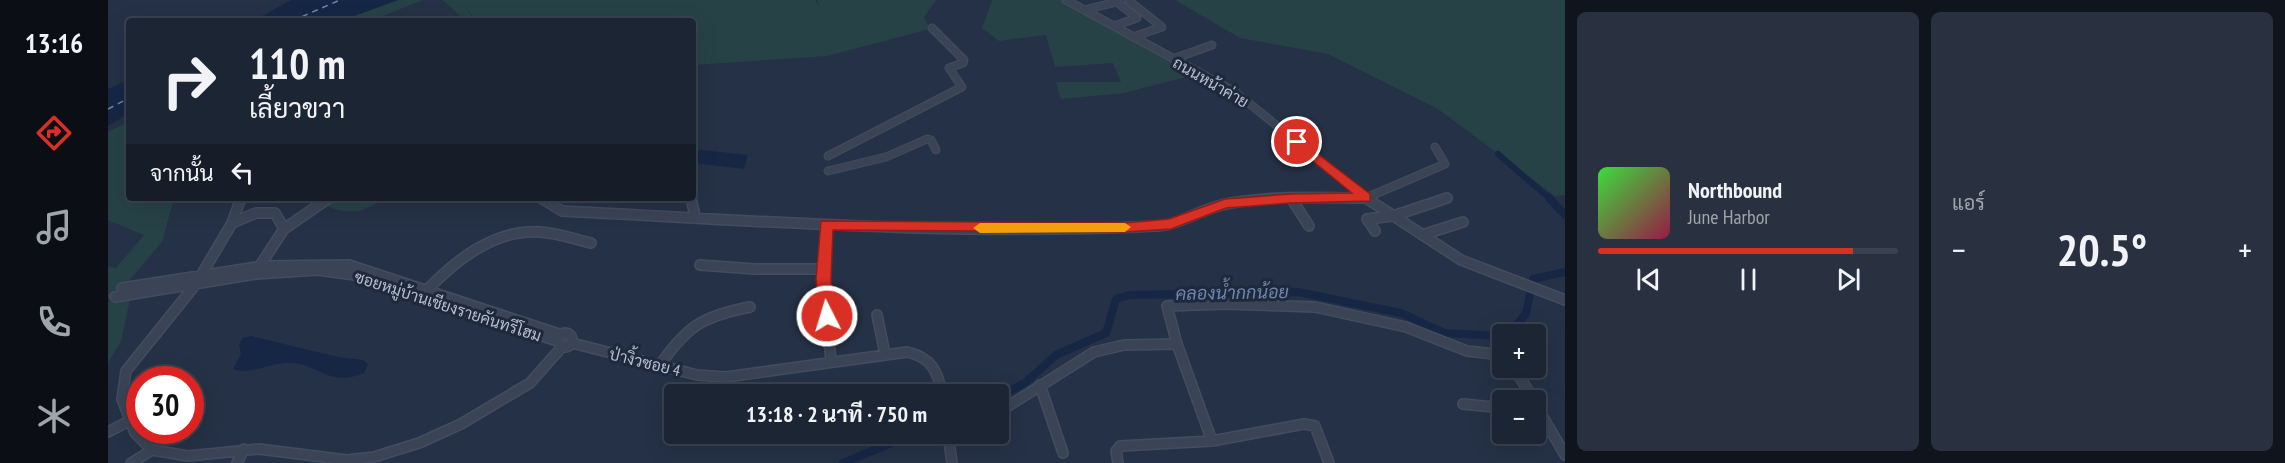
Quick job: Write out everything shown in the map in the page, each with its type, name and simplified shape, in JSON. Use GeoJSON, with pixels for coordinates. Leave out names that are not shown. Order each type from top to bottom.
{"type":"FeatureCollection","features":[{"type":"Feature","properties":{"kind":"street","name":"ถนนหน้าค่าย"},"geometry":{"type":"LineString","coordinates":[[1066,0],[1235,92],[1366,198],[1461,260],[1565,300]]}},
{"type":"Feature","properties":{"kind":"street"},"geometry":{"type":"LineString","coordinates":[[1128,0],[1162,27],[1133,37]]}},
{"type":"Feature","properties":{"kind":"street"},"geometry":{"type":"LineString","coordinates":[[1084,10],[1117,2],[1137,18],[1114,26]]}},
{"type":"Feature","properties":{"kind":"street"},"geometry":{"type":"LineString","coordinates":[[828,156],[962,87],[949,68],[963,63],[964,60],[932,28]]}},
{"type":"Feature","properties":{"kind":"street"},"geometry":{"type":"LineString","coordinates":[[1173,59],[1212,45]]}},
{"type":"Feature","properties":{"kind":"street"},"geometry":{"type":"LineString","coordinates":[[828,171],[886,157],[924,140],[931,141],[936,150]]}},
{"type":"Feature","properties":{"kind":"street"},"geometry":{"type":"LineString","coordinates":[[546,201],[562,211],[695,216],[826,225],[995,228],[1160,226],[1225,204],[1291,198],[1366,198],[1445,164],[1435,147]]}},
{"type":"Feature","properties":{"kind":"street"},"geometry":{"type":"LineString","coordinates":[[1291,198],[1309,226]]}},
{"type":"Feature","properties":{"kind":"street"},"geometry":{"type":"LineString","coordinates":[[1375,231],[1367,219],[1393,216],[1447,198]]}},
{"type":"Feature","properties":{"kind":"street"},"geometry":{"type":"LineString","coordinates":[[130,366],[199,280],[232,223],[240,201]]}},
{"type":"Feature","properties":{"kind":"street"},"geometry":{"type":"LineString","coordinates":[[259,267],[284,229],[325,201]]}},
{"type":"Feature","properties":{"kind":"street"},"geometry":{"type":"LineString","coordinates":[[692,201],[695,216]]}},
{"type":"Feature","properties":{"kind":"street"},"geometry":{"type":"LineString","coordinates":[[232,223],[256,213],[270,212],[275,213],[284,229]]}},
{"type":"Feature","properties":{"kind":"street"},"geometry":{"type":"LineString","coordinates":[[1422,235],[1442,226],[1453,226],[1463,222]]}},
{"type":"Feature","properties":{"kind":"street"},"geometry":{"type":"LineString","coordinates":[[826,225],[824,269],[831,362]]}},
{"type":"Feature","properties":{"kind":"street"},"geometry":{"type":"LineString","coordinates":[[427,290],[449,266],[509,234],[533,231],[591,243]]}},
{"type":"Feature","properties":{"kind":"street"},"geometry":{"type":"LineString","coordinates":[[122,288],[199,280],[259,267],[323,262],[349,265],[427,290],[563,342]]}},
{"type":"Feature","properties":{"kind":"street"},"geometry":{"type":"LineString","coordinates":[[700,265],[755,269],[824,269]]}},
{"type":"Feature","properties":{"kind":"street","name":"ซอยหมู่บ้านเชียงรายคันทรีโฮม"},"geometry":{"type":"LineString","coordinates":[[115,297],[199,280],[288,271],[342,273],[362,276],[563,342],[530,383],[460,424],[419,443],[374,457],[347,460],[244,449],[188,456],[152,450]]}},
{"type":"Feature","properties":{"kind":"street"},"geometry":{"type":"LineString","coordinates":[[1212,441],[1177,344],[1167,310],[1170,304],[1272,305],[1338,310],[1406,327],[1467,351],[1492,354]]}},
{"type":"Feature","properties":{"kind":"street"},"geometry":{"type":"LineString","coordinates":[[660,364],[678,337],[693,323],[711,314],[750,307]]}},
{"type":"Feature","properties":{"kind":"street"},"geometry":{"type":"LineString","coordinates":[[877,315],[885,354]]}},
{"type":"Feature","properties":{"kind":"street","name":"ป่างิ้วซอย 4"},"geometry":{"type":"LineString","coordinates":[[563,342],[660,364],[697,375],[726,377],[907,352],[918,354],[932,362],[940,377],[941,384]]}},
{"type":"Feature","properties":{"kind":"street"},"geometry":{"type":"LineString","coordinates":[[1009,405],[1095,351],[1110,347],[1177,344]]}},
{"type":"Feature","properties":{"kind":"street"},"geometry":{"type":"LineString","coordinates":[[126,371],[122,399],[126,408]]}},
{"type":"Feature","properties":{"kind":"street"},"geometry":{"type":"LineString","coordinates":[[1040,385],[1063,453]]}},
{"type":"Feature","properties":{"kind":"street"},"geometry":{"type":"LineString","coordinates":[[1463,404],[1492,407]]}},
{"type":"Feature","properties":{"kind":"street"},"geometry":{"type":"LineString","coordinates":[[108,432],[126,423]]}},
{"type":"Feature","properties":{"kind":"street"},"geometry":{"type":"LineString","coordinates":[[1118,463],[1116,451],[1120,446],[1212,441],[1304,424],[1315,426],[1329,463]]}},
{"type":"Feature","properties":{"kind":"street"},"geometry":{"type":"LineString","coordinates":[[1546,424],[1565,455]]}},
{"type":"Feature","properties":{"kind":"street"},"geometry":{"type":"LineString","coordinates":[[131,463],[152,450],[146,444]]}},
{"type":"Feature","properties":{"kind":"street"},"geometry":{"type":"LineString","coordinates":[[949,444],[952,463]]}},
{"type":"Feature","properties":{"kind":"street"},"geometry":{"type":"LineString","coordinates":[[237,463],[244,449]]}},
{"type":"Feature","properties":{"kind":"green space"},"geometry":{"type":"Polygon","coordinates":[[[398,0],[423,0],[378,18],[347,18],[398,0]]]}},
{"type":"Feature","properties":{"kind":"green space"},"geometry":{"type":"Polygon","coordinates":[[[443,0],[815,0],[820,8],[817,0],[936,0],[924,17],[930,29],[827,56],[696,65],[696,18],[474,18],[467,8],[472,18],[458,18],[460,16],[443,0]]]}},
{"type":"Feature","properties":{"kind":"green space"},"geometry":{"type":"Polygon","coordinates":[[[992,0],[1067,0],[1201,73],[1124,93],[1061,99],[1056,82],[1121,82],[1113,63],[1055,67],[1046,35],[999,41],[982,28],[992,0]]]}},
{"type":"Feature","properties":{"kind":"green space"},"geometry":{"type":"Polygon","coordinates":[[[1175,0],[1565,0],[1565,195],[1555,196],[1438,109],[1328,54],[1240,38],[1175,0]]]}},
{"type":"Feature","properties":{"kind":"green space"},"geometry":{"type":"Polygon","coordinates":[[[126,123],[126,201],[173,201],[162,242],[115,297],[108,298],[108,266],[116,268],[144,235],[108,220],[108,132],[126,123]]]}},
{"type":"Feature","properties":{"kind":"green space"},"geometry":{"type":"Polygon","coordinates":[[[326,201],[381,201],[351,212],[326,206],[326,201]]]}},
{"type":"Feature","properties":{"kind":"green space"},"geometry":{"type":"Polygon","coordinates":[[[130,299],[121,341],[108,363],[108,302],[130,299]]]}},
{"type":"Feature","properties":{"kind":"water"},"geometry":{"type":"Polygon","coordinates":[[[291,0],[398,0],[349,18],[258,18],[291,0]]]}},
{"type":"Feature","properties":{"kind":"water"},"geometry":{"type":"Polygon","coordinates":[[[126,81],[126,115],[108,126],[108,89],[126,81]]]}},
{"type":"Feature","properties":{"kind":"water"},"geometry":{"type":"Polygon","coordinates":[[[696,149],[748,155],[744,169],[696,163],[696,149]]]}},
{"type":"Feature","properties":{"kind":"water"},"geometry":{"type":"Polygon","coordinates":[[[251,336],[338,357],[363,360],[368,364],[364,373],[342,378],[293,363],[247,371],[233,369],[241,354],[239,344],[243,338],[251,336]]]}},
{"type":"Feature","properties":{"kind":"waterway","name":"คลองน้ำกกน้อย"},"geometry":{"type":"LineString","coordinates":[[1498,154],[1550,199]]}},
{"type":"Feature","properties":{"kind":"waterway","name":"คลองน้ำกกน้อย"},"geometry":{"type":"LineString","coordinates":[[1550,199],[1565,215]]}},
{"type":"Feature","properties":{"kind":"waterway","name":"คลองน้ำกกน้อย"},"geometry":{"type":"LineString","coordinates":[[1517,324],[1526,314],[1533,279],[1565,272]]}},
{"type":"Feature","properties":{"kind":"waterway","name":"คลองน้ำกกน้อย"},"geometry":{"type":"LineString","coordinates":[[1009,391],[1026,382],[1056,355],[1106,333],[1116,299],[1129,295],[1298,292],[1401,313],[1444,333],[1492,335]]}},
{"type":"Feature","properties":{"kind":"waterway","name":"คลองน้ำกกน้อย"},"geometry":{"type":"LineString","coordinates":[[843,463],[889,444]]}},
{"type":"Feature","properties":{"kind":"ferry route"},"geometry":{"type":"LineString","coordinates":[[299,18],[340,0]]}},
{"type":"Feature","properties":{"kind":"ferry route"},"geometry":{"type":"LineString","coordinates":[[108,109],[126,100]]}},
{"type":"Feature","properties":{"kind":"slow traffic"},"geometry":{"type":"LineString","coordinates":[[980,228],[1125,227]]}},
{"type":"Feature","properties":{"kind":"route"},"geometry":{"type":"LineString","coordinates":[[827,316],[824,279],[826,225],[995,228],[1160,226],[1225,204],[1291,198],[1366,198],[1297,142]]}}]}
